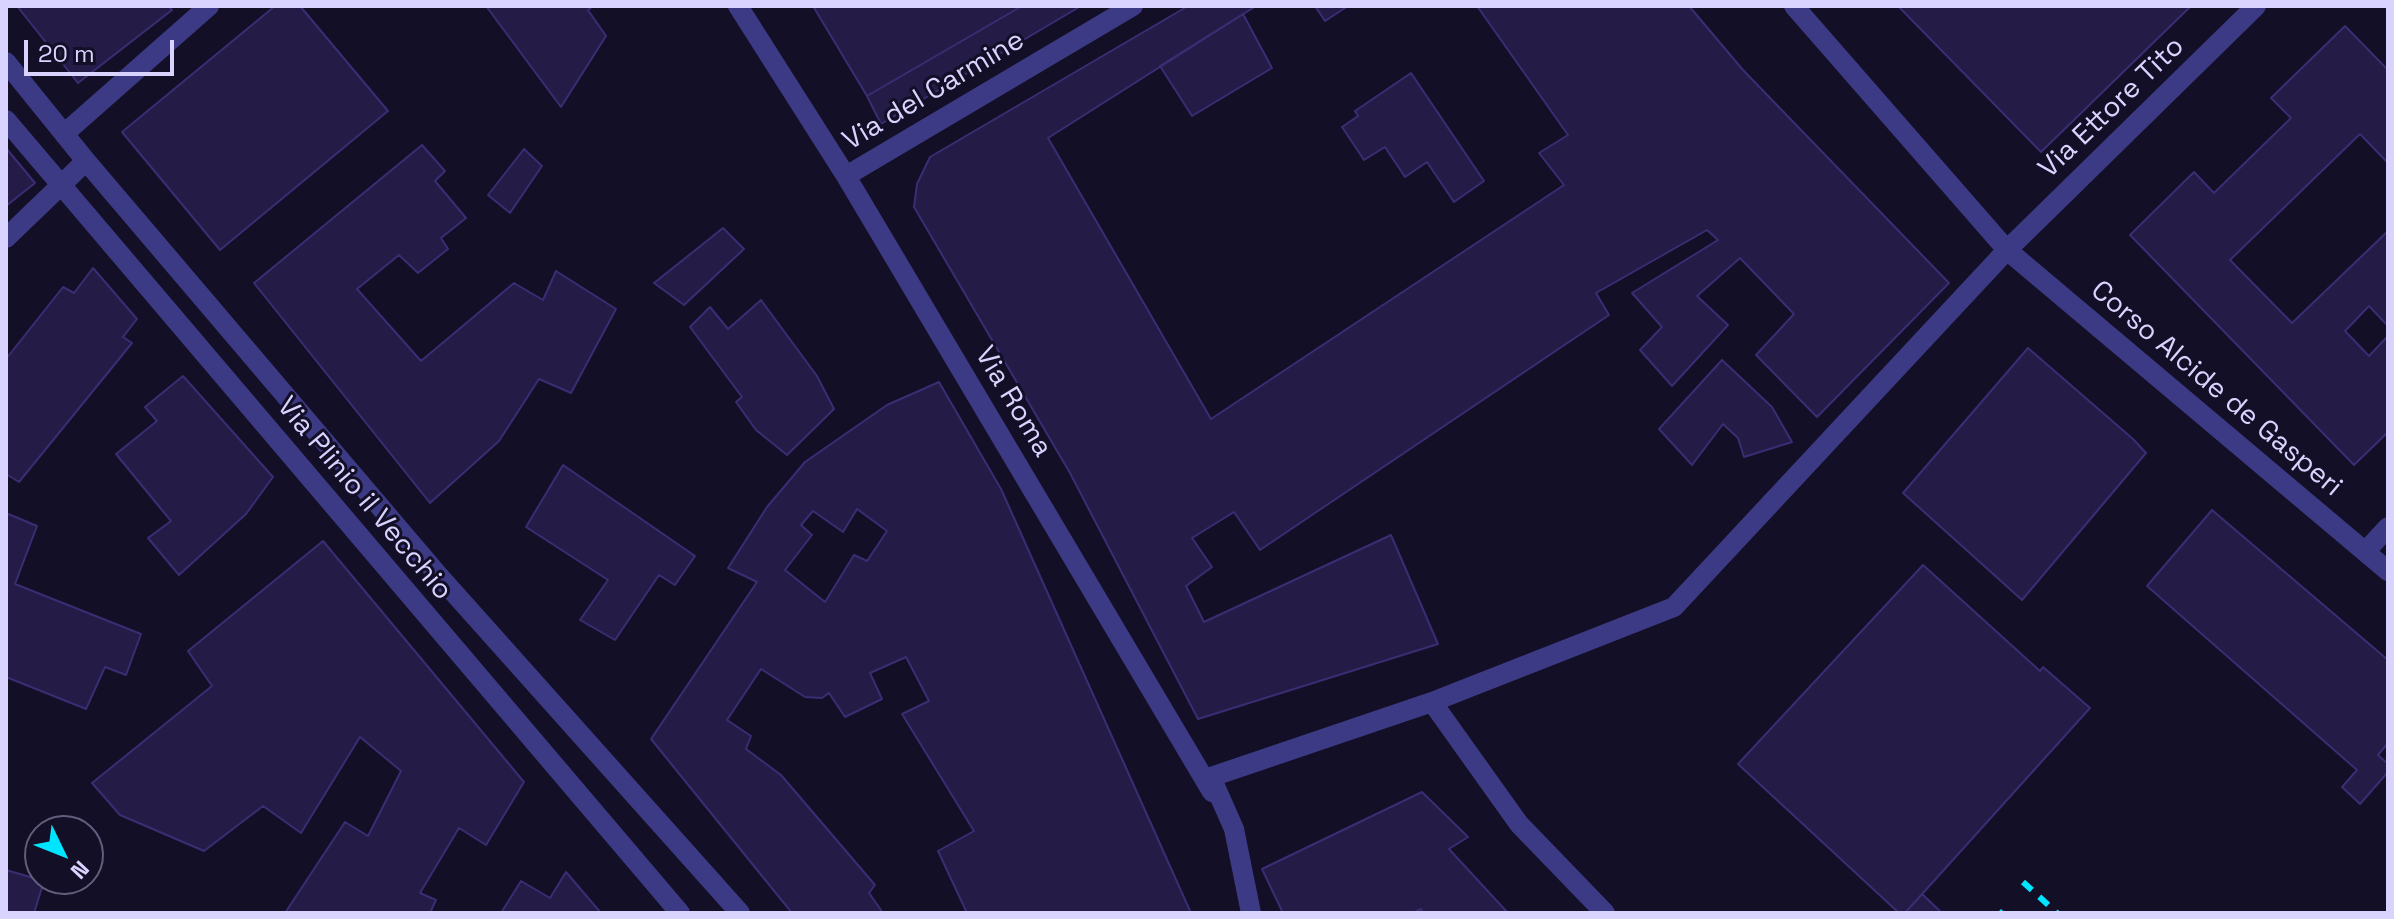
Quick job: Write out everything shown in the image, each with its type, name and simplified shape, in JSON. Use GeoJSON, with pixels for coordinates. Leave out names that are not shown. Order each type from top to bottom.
{"type":"FeatureCollection","features":[{"type":"Feature","properties":{"kind":"street"},"geometry":{"type":"LineString","coordinates":[[65,133],[209,6]]}},
{"type":"Feature","properties":{"kind":"street","name":"Via Roma"},"geometry":{"type":"LineString","coordinates":[[738,6],[846,176],[1234,829]]}},
{"type":"Feature","properties":{"kind":"street","name":"Via del Carmine"},"geometry":{"type":"LineString","coordinates":[[846,176],[1133,6]]}},
{"type":"Feature","properties":{"kind":"street","name":"Corso Alcide de Gasperi"},"geometry":{"type":"LineString","coordinates":[[1794,6],[2007,250],[2388,571]]}},
{"type":"Feature","properties":{"kind":"street","name":"Via Ettore Tito"},"geometry":{"type":"LineString","coordinates":[[1211,777],[1432,702],[1674,607],[2007,250],[2256,6]]}},
{"type":"Feature","properties":{"kind":"street"},"geometry":{"type":"LineString","coordinates":[[6,62],[86,161],[439,576],[740,913]]}},
{"type":"Feature","properties":{"kind":"street","name":"Via Plinio il Vecchio"},"geometry":{"type":"LineString","coordinates":[[6,120],[680,913]]}},
{"type":"Feature","properties":{"kind":"street"},"geometry":{"type":"LineString","coordinates":[[6,238],[86,161]]}},
{"type":"Feature","properties":{"kind":"street"},"geometry":{"type":"LineString","coordinates":[[2365,552],[2388,527]]}},
{"type":"Feature","properties":{"kind":"street"},"geometry":{"type":"LineString","coordinates":[[1432,702],[1519,824],[1605,913]]}},
{"type":"Feature","properties":{"kind":"street","name":"Via Roma"},"geometry":{"type":"LineString","coordinates":[[1211,777],[1234,829],[1251,913]]}},
{"type":"Feature","properties":{"kind":"building"},"geometry":{"type":"Polygon","coordinates":[[[17,6],[168,6],[172,10],[78,83],[17,6]]]}},
{"type":"Feature","properties":{"kind":"building"},"geometry":{"type":"Polygon","coordinates":[[[275,6],[300,6],[388,111],[220,250],[122,132],[275,6]]]}},
{"type":"Feature","properties":{"kind":"building"},"geometry":{"type":"Polygon","coordinates":[[[486,6],[593,6],[588,10],[606,36],[561,107],[486,6]]]}},
{"type":"Feature","properties":{"kind":"building"},"geometry":{"type":"Polygon","coordinates":[[[813,6],[1022,6],[867,96],[813,6]]]}},
{"type":"Feature","properties":{"kind":"building"},"geometry":{"type":"Polygon","coordinates":[[[1022,6],[1081,6],[881,124],[867,96],[1022,6]]]}},
{"type":"Feature","properties":{"kind":"building"},"geometry":{"type":"Polygon","coordinates":[[[1188,6],[1256,6],[1048,138],[1211,419],[1564,185],[1539,153],[1568,135],[1477,6],[1689,6],[1743,70],[1949,283],[1817,417],[1756,355],[1794,314],[1740,258],[1697,296],[1728,325],[1672,386],[1640,350],[1662,327],[1632,293],[1718,240],[1707,230],[1596,293],[1609,315],[1260,550],[1234,512],[1192,538],[1212,567],[1186,586],[1204,622],[1391,535],[1438,644],[1198,719],[1070,473],[914,207],[917,184],[930,157],[1188,6]]]}},
{"type":"Feature","properties":{"kind":"building"},"geometry":{"type":"Polygon","coordinates":[[[1315,6],[1348,6],[1325,21],[1315,6]]]}},
{"type":"Feature","properties":{"kind":"building"},"geometry":{"type":"Polygon","coordinates":[[[1898,6],[2191,6],[2041,152],[1898,6]]]}},
{"type":"Feature","properties":{"kind":"building"},"geometry":{"type":"Polygon","coordinates":[[[1243,14],[1272,68],[1192,116],[1160,66],[1243,14]]]}},
{"type":"Feature","properties":{"kind":"building"},"geometry":{"type":"Polygon","coordinates":[[[2345,26],[2388,70],[2388,163],[2360,134],[2230,260],[2292,323],[2388,231],[2388,326],[2369,306],[2345,331],[2369,356],[2388,336],[2388,432],[2354,465],[2130,235],[2194,172],[2214,193],[2291,118],[2271,98],[2345,26]]]}},
{"type":"Feature","properties":{"kind":"building"},"geometry":{"type":"Polygon","coordinates":[[[1411,73],[1484,181],[1454,202],[1427,162],[1405,177],[1385,147],[1364,160],[1342,127],[1358,116],[1355,111],[1411,73]]]}},
{"type":"Feature","properties":{"kind":"building"},"geometry":{"type":"Polygon","coordinates":[[[422,145],[445,171],[435,181],[466,218],[441,238],[448,249],[418,273],[399,255],[357,289],[421,361],[514,283],[543,300],[556,271],[616,309],[571,393],[539,379],[499,441],[430,503],[254,283],[422,145]]]}},
{"type":"Feature","properties":{"kind":"building"},"geometry":{"type":"Polygon","coordinates":[[[6,148],[35,183],[6,206],[6,148]]]}},
{"type":"Feature","properties":{"kind":"building"},"geometry":{"type":"Polygon","coordinates":[[[524,149],[542,166],[510,213],[488,195],[524,149]]]}},
{"type":"Feature","properties":{"kind":"building"},"geometry":{"type":"Polygon","coordinates":[[[723,228],[744,249],[684,305],[654,283],[723,228]]]}},
{"type":"Feature","properties":{"kind":"building"},"geometry":{"type":"Polygon","coordinates":[[[93,268],[137,319],[123,337],[132,343],[19,482],[6,474],[6,359],[63,287],[74,293],[93,268]]]}},
{"type":"Feature","properties":{"kind":"building"},"geometry":{"type":"Polygon","coordinates":[[[761,300],[817,376],[834,409],[787,455],[756,430],[736,402],[742,397],[690,327],[710,307],[728,329],[761,300]]]}},
{"type":"Feature","properties":{"kind":"building"},"geometry":{"type":"Polygon","coordinates":[[[2028,348],[2146,453],[2022,600],[1903,493],[2028,348]]]}},
{"type":"Feature","properties":{"kind":"building"},"geometry":{"type":"Polygon","coordinates":[[[1722,360],[1772,407],[1792,442],[1744,457],[1738,438],[1723,424],[1692,465],[1659,429],[1722,360]]]}},
{"type":"Feature","properties":{"kind":"building"},"geometry":{"type":"Polygon","coordinates":[[[183,376],[273,477],[246,514],[179,575],[148,538],[171,521],[116,454],[157,421],[145,407],[183,376]]]}},
{"type":"Feature","properties":{"kind":"building"},"geometry":{"type":"Polygon","coordinates":[[[939,382],[1001,489],[1191,913],[967,913],[938,851],[974,831],[902,714],[929,701],[906,657],[870,673],[882,699],[845,717],[829,693],[822,698],[805,697],[761,669],[727,720],[751,736],[746,749],[781,775],[875,885],[869,893],[883,913],[792,913],[651,739],[757,582],[728,568],[767,507],[805,462],[887,405],[939,382]],[[857,509],[843,532],[813,511],[801,525],[812,535],[785,570],[825,602],[854,555],[867,561],[887,531],[857,509]]]}},
{"type":"Feature","properties":{"kind":"building"},"geometry":{"type":"Polygon","coordinates":[[[563,465],[695,556],[675,585],[659,575],[615,640],[580,620],[608,580],[526,527],[563,465]]]}},
{"type":"Feature","properties":{"kind":"building"},"geometry":{"type":"Polygon","coordinates":[[[2212,510],[2388,660],[2388,743],[2378,755],[2388,764],[2388,772],[2360,804],[2342,787],[2357,770],[2147,586],[2212,510]]]}},
{"type":"Feature","properties":{"kind":"building"},"geometry":{"type":"Polygon","coordinates":[[[6,513],[37,526],[15,584],[141,634],[126,675],[105,667],[86,709],[6,677],[6,513]]]}},
{"type":"Feature","properties":{"kind":"building"},"geometry":{"type":"Polygon","coordinates":[[[323,541],[524,782],[486,845],[459,828],[420,893],[436,900],[430,913],[285,913],[345,822],[368,836],[401,771],[360,737],[301,833],[263,806],[204,851],[120,815],[92,783],[212,686],[188,651],[323,541]]]}},
{"type":"Feature","properties":{"kind":"building"},"geometry":{"type":"Polygon","coordinates":[[[1923,565],[2040,671],[2043,667],[2090,708],[1905,913],[1899,913],[1738,764],[1923,565]]]}},
{"type":"Feature","properties":{"kind":"building"},"geometry":{"type":"Polygon","coordinates":[[[1422,792],[1468,837],[1449,849],[1508,913],[1423,913],[1421,909],[1413,913],[1283,913],[1262,869],[1422,792]]]}},
{"type":"Feature","properties":{"kind":"building"},"geometry":{"type":"Polygon","coordinates":[[[6,870],[24,875],[24,895],[40,895],[34,913],[6,913],[6,870]]]}},
{"type":"Feature","properties":{"kind":"building"},"geometry":{"type":"Polygon","coordinates":[[[566,872],[601,913],[501,913],[521,881],[550,898],[566,872]]]}},
{"type":"Feature","properties":{"kind":"building"},"geometry":{"type":"Polygon","coordinates":[[[1922,894],[1942,913],[1905,913],[1922,894]]]}},
{"type":"Feature","properties":{"kind":"railway"},"geometry":{"type":"LineString","coordinates":[[2023,882],[2057,913]]}}]}
